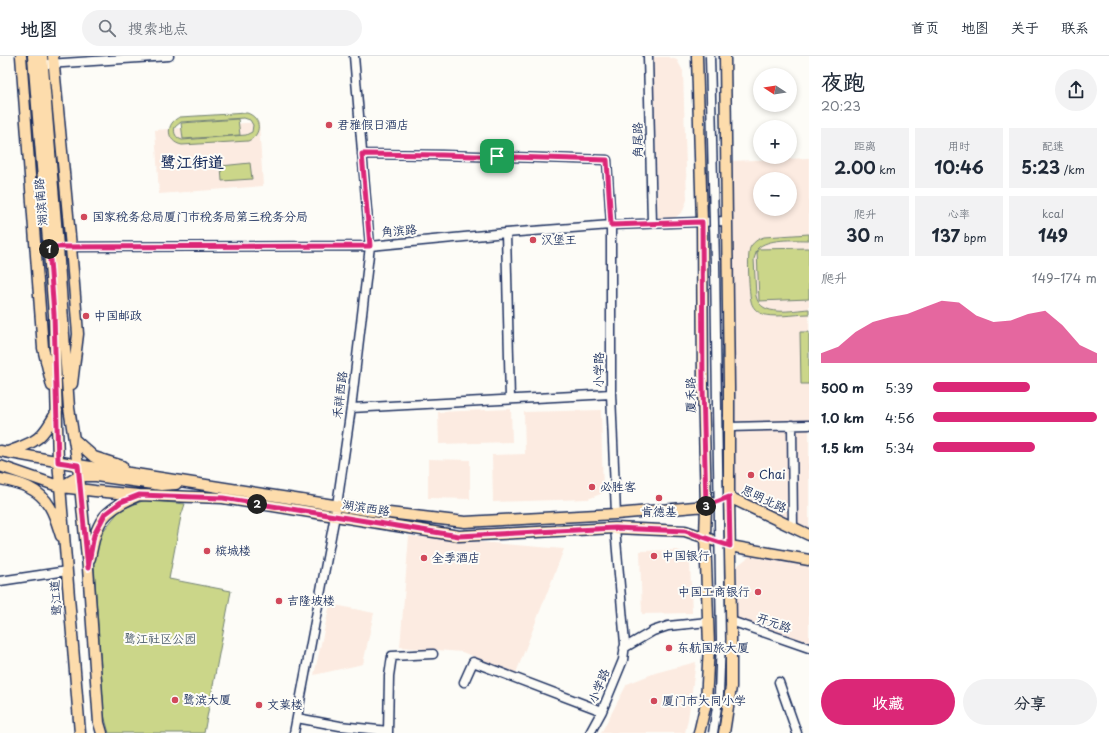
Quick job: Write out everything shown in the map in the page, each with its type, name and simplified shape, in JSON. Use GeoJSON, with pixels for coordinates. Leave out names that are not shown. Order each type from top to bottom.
{"type":"FeatureCollection","features":[{"type":"Feature","properties":{"kind":"main road"},"geometry":{"type":"LineString","coordinates":[[4,451],[29,445],[41,437],[57,410],[43,348],[21,56]]}},
{"type":"Feature","properties":{"kind":"main road","name":"湖滨南路"},"geometry":{"type":"LineString","coordinates":[[33,56],[45,61],[53,247],[58,462]]}},
{"type":"Feature","properties":{"kind":"main road","name":"厦禾路"},"geometry":{"type":"LineString","coordinates":[[697,56],[702,222],[706,506],[705,536],[709,645],[706,703],[699,733]]}},
{"type":"Feature","properties":{"kind":"main road"},"geometry":{"type":"LineString","coordinates":[[724,733],[731,686],[725,56]]}},
{"type":"Feature","properties":{"kind":"main road"},"geometry":{"type":"LineString","coordinates":[[45,61],[71,247],[78,334],[69,408]]}},
{"type":"Feature","properties":{"kind":"main road","name":"湖滨南路"},"geometry":{"type":"LineString","coordinates":[[53,247],[69,408],[81,490]]}},
{"type":"Feature","properties":{"kind":"main road"},"geometry":{"type":"LineString","coordinates":[[74,439],[94,457],[151,476]]}},
{"type":"Feature","properties":{"kind":"main road","name":"湖滨西路"},"geometry":{"type":"LineString","coordinates":[[4,451],[58,462],[194,482],[372,511],[465,522],[616,514],[706,506],[729,497]]}},
{"type":"Feature","properties":{"kind":"main road","name":"鹭江道"},"geometry":{"type":"LineString","coordinates":[[58,462],[66,547],[79,733]]}},
{"type":"Feature","properties":{"kind":"main road","name":"湖滨西路"},"geometry":{"type":"LineString","coordinates":[[0,466],[61,487],[139,495],[223,498],[459,536],[615,528],[685,531],[705,536],[730,546]]}},
{"type":"Feature","properties":{"kind":"main road"},"geometry":{"type":"LineString","coordinates":[[61,487],[79,476],[96,476],[161,485],[194,482]]}},
{"type":"Feature","properties":{"kind":"main road"},"geometry":{"type":"LineString","coordinates":[[0,479],[23,484],[38,492],[50,507],[66,547]]}},
{"type":"Feature","properties":{"kind":"main road"},"geometry":{"type":"LineString","coordinates":[[81,490],[99,723],[102,733]]}},
{"type":"Feature","properties":{"kind":"main road"},"geometry":{"type":"LineString","coordinates":[[88,568],[94,535],[105,514],[121,502],[139,495]]}},
{"type":"Feature","properties":{"kind":"main road","name":"思明北路"},"geometry":{"type":"LineString","coordinates":[[729,497],[809,535]]}},
{"type":"Feature","properties":{"kind":"main road"},"geometry":{"type":"LineString","coordinates":[[730,546],[807,558]]}},
{"type":"Feature","properties":{"kind":"street"},"geometry":{"type":"LineString","coordinates":[[45,61],[170,56]]}},
{"type":"Feature","properties":{"kind":"street","name":"禾祥西路"},"geometry":{"type":"LineString","coordinates":[[294,733],[337,505],[351,408],[370,246],[354,56]]}},
{"type":"Feature","properties":{"kind":"street","name":"角尾路"},"geometry":{"type":"LineString","coordinates":[[648,56],[652,223]]}},
{"type":"Feature","properties":{"kind":"street"},"geometry":{"type":"LineString","coordinates":[[710,56],[721,632],[719,694],[713,733]]}},
{"type":"Feature","properties":{"kind":"street","name":"小学路"},"geometry":{"type":"LineString","coordinates":[[362,154],[607,160],[611,225],[611,394],[616,514]]}},
{"type":"Feature","properties":{"kind":"street","name":"角滨路"},"geometry":{"type":"LineString","coordinates":[[53,247],[370,246],[611,225],[727,221]]}},
{"type":"Feature","properties":{"kind":"street"},"geometry":{"type":"LineString","coordinates":[[506,233],[510,399]]}},
{"type":"Feature","properties":{"kind":"street"},"geometry":{"type":"LineString","coordinates":[[351,408],[611,394]]}},
{"type":"Feature","properties":{"kind":"street"},"geometry":{"type":"LineString","coordinates":[[792,425],[793,528]]}},
{"type":"Feature","properties":{"kind":"street"},"geometry":{"type":"LineString","coordinates":[[729,427],[809,425]]}},
{"type":"Feature","properties":{"kind":"street","name":"小学路"},"geometry":{"type":"LineString","coordinates":[[590,733],[602,711],[624,660],[615,528]]}},
{"type":"Feature","properties":{"kind":"street"},"geometry":{"type":"LineString","coordinates":[[0,581],[67,571]]}},
{"type":"Feature","properties":{"kind":"street","name":"开元路"},"geometry":{"type":"LineString","coordinates":[[731,620],[809,648]]}},
{"type":"Feature","properties":{"kind":"street"},"geometry":{"type":"LineString","coordinates":[[624,648],[653,631],[668,626],[708,622]]}},
{"type":"Feature","properties":{"kind":"street"},"geometry":{"type":"LineString","coordinates":[[297,718],[340,726],[388,732],[389,676],[392,656],[433,654]]}},
{"type":"Feature","properties":{"kind":"street"},"geometry":{"type":"LineString","coordinates":[[464,682],[473,662],[602,711]]}},
{"type":"Feature","properties":{"kind":"street"},"geometry":{"type":"LineString","coordinates":[[779,682],[797,733]]}},
{"type":"Feature","properties":{"kind":"shaded area"},"geometry":{"type":"Polygon","coordinates":[[[653,57],[668,57],[677,60],[683,71],[687,200],[683,211],[675,218],[658,218],[653,57]]]}},
{"type":"Feature","properties":{"kind":"shaded area"},"geometry":{"type":"Polygon","coordinates":[[[259,122],[263,186],[159,194],[155,130],[259,122]]]}},
{"type":"Feature","properties":{"kind":"shaded area"},"geometry":{"type":"Polygon","coordinates":[[[797,158],[809,158],[809,422],[731,424],[731,161],[753,160],[753,164],[797,164],[797,158]]]}},
{"type":"Feature","properties":{"kind":"shaded area"},"geometry":{"type":"Polygon","coordinates":[[[511,409],[512,442],[439,444],[438,412],[511,409]]]}},
{"type":"Feature","properties":{"kind":"shaded area"},"geometry":{"type":"Polygon","coordinates":[[[601,410],[603,493],[588,499],[493,502],[492,455],[525,454],[524,412],[601,410]]]}},
{"type":"Feature","properties":{"kind":"shaded area"},"geometry":{"type":"Polygon","coordinates":[[[809,428],[809,530],[733,494],[731,431],[809,428]]]}},
{"type":"Feature","properties":{"kind":"shaded area"},"geometry":{"type":"Polygon","coordinates":[[[428,459],[470,460],[470,499],[428,498],[428,459]]]}},
{"type":"Feature","properties":{"kind":"shaded area"},"geometry":{"type":"Polygon","coordinates":[[[409,536],[564,549],[516,673],[462,652],[400,647],[409,536]]]}},
{"type":"Feature","properties":{"kind":"shaded area"},"geometry":{"type":"Polygon","coordinates":[[[677,550],[685,553],[689,557],[690,561],[692,613],[642,614],[640,551],[677,550]]]}},
{"type":"Feature","properties":{"kind":"shaded area"},"geometry":{"type":"Polygon","coordinates":[[[751,555],[809,561],[809,645],[737,619],[737,566],[751,555]]]}},
{"type":"Feature","properties":{"kind":"shaded area"},"geometry":{"type":"Polygon","coordinates":[[[330,604],[374,613],[363,664],[314,675],[330,604]]]}},
{"type":"Feature","properties":{"kind":"shaded area","name":"厦门市大同小学"},"geometry":{"type":"Polygon","coordinates":[[[696,662],[685,733],[601,733],[627,684],[655,673],[696,662]]]}},
{"type":"Feature","properties":{"kind":"green space"},"geometry":{"type":"Polygon","coordinates":[[[247,113],[252,115],[258,122],[258,131],[253,138],[248,141],[182,145],[173,140],[169,132],[172,123],[180,117],[247,113]],[[244,118],[181,122],[175,127],[174,131],[177,137],[182,140],[246,135],[252,132],[253,125],[250,120],[244,118]]]}},
{"type":"Feature","properties":{"kind":"green space"},"geometry":{"type":"Polygon","coordinates":[[[238,119],[240,135],[183,139],[181,123],[238,119]]]}},
{"type":"Feature","properties":{"kind":"green space"},"geometry":{"type":"Polygon","coordinates":[[[250,163],[252,179],[222,181],[221,166],[250,163]]]}},
{"type":"Feature","properties":{"kind":"green space"},"geometry":{"type":"Polygon","coordinates":[[[809,234],[809,240],[774,241],[761,245],[757,249],[809,248],[809,299],[759,301],[757,250],[754,259],[756,296],[759,303],[770,310],[778,311],[809,309],[809,314],[770,316],[760,313],[751,303],[750,297],[749,252],[751,246],[756,241],[764,237],[809,234]]]}},
{"type":"Feature","properties":{"kind":"green space"},"geometry":{"type":"Polygon","coordinates":[[[800,332],[809,332],[809,384],[801,384],[800,332]]]}},
{"type":"Feature","properties":{"kind":"green space","name":"鹭江社区公园"},"geometry":{"type":"Polygon","coordinates":[[[145,500],[185,504],[181,516],[169,579],[231,591],[204,733],[109,733],[104,715],[94,565],[100,535],[120,510],[145,500]]]}},
{"type":"Feature","properties":{"kind":"place","name":"君雅假日酒店"},"geometry":{"type":"Point","coordinates":[329,125]}},
{"type":"Feature","properties":{"kind":"place","name":"国家税务总局厦门市税务局第三税务分局"},"geometry":{"type":"Point","coordinates":[84,217]}},
{"type":"Feature","properties":{"kind":"place","name":"汉堡王"},"geometry":{"type":"Point","coordinates":[533,240]}},
{"type":"Feature","properties":{"kind":"place","name":"中国邮政"},"geometry":{"type":"Point","coordinates":[86,316]}},
{"type":"Feature","properties":{"kind":"place","name":"Chai"},"geometry":{"type":"Point","coordinates":[751,475]}},
{"type":"Feature","properties":{"kind":"place","name":"必胜客"},"geometry":{"type":"Point","coordinates":[592,487]}},
{"type":"Feature","properties":{"kind":"place","name":"肯德基"},"geometry":{"type":"Point","coordinates":[659,498]}},
{"type":"Feature","properties":{"kind":"place","name":"槟城楼"},"geometry":{"type":"Point","coordinates":[207,551]}},
{"type":"Feature","properties":{"kind":"place","name":"中国银行"},"geometry":{"type":"Point","coordinates":[654,556]}},
{"type":"Feature","properties":{"kind":"place","name":"全季酒店"},"geometry":{"type":"Point","coordinates":[424,558]}},
{"type":"Feature","properties":{"kind":"place","name":"中国工商银行"},"geometry":{"type":"Point","coordinates":[758,592]}},
{"type":"Feature","properties":{"kind":"place","name":"吉隆坡楼"},"geometry":{"type":"Point","coordinates":[279,601]}},
{"type":"Feature","properties":{"kind":"place","name":"东航国旅大厦"},"geometry":{"type":"Point","coordinates":[669,648]}},
{"type":"Feature","properties":{"kind":"place","name":"鹭滨大厦"},"geometry":{"type":"Point","coordinates":[175,700]}},
{"type":"Feature","properties":{"kind":"place","name":"厦门市大同小学"},"geometry":{"type":"Point","coordinates":[654,701]}},
{"type":"Feature","properties":{"kind":"place","name":"文莱楼"},"geometry":{"type":"Point","coordinates":[259,705]}},
{"type":"Feature","properties":{"kind":"district","name":"鹭江街道"},"geometry":{"type":"Point","coordinates":[192,162]}},
{"type":"Feature","properties":{"kind":"route"},"geometry":{"type":"LineString","coordinates":[[362,154],[497,156],[607,160],[611,225],[702,222],[703,387],[706,506],[729,497],[730,546],[705,536],[685,531],[615,528],[459,536],[223,498],[139,495],[121,502],[105,514],[94,535],[88,568],[78,465],[58,462],[59,448],[54,314],[49,247],[370,246],[362,154]]}}]}
